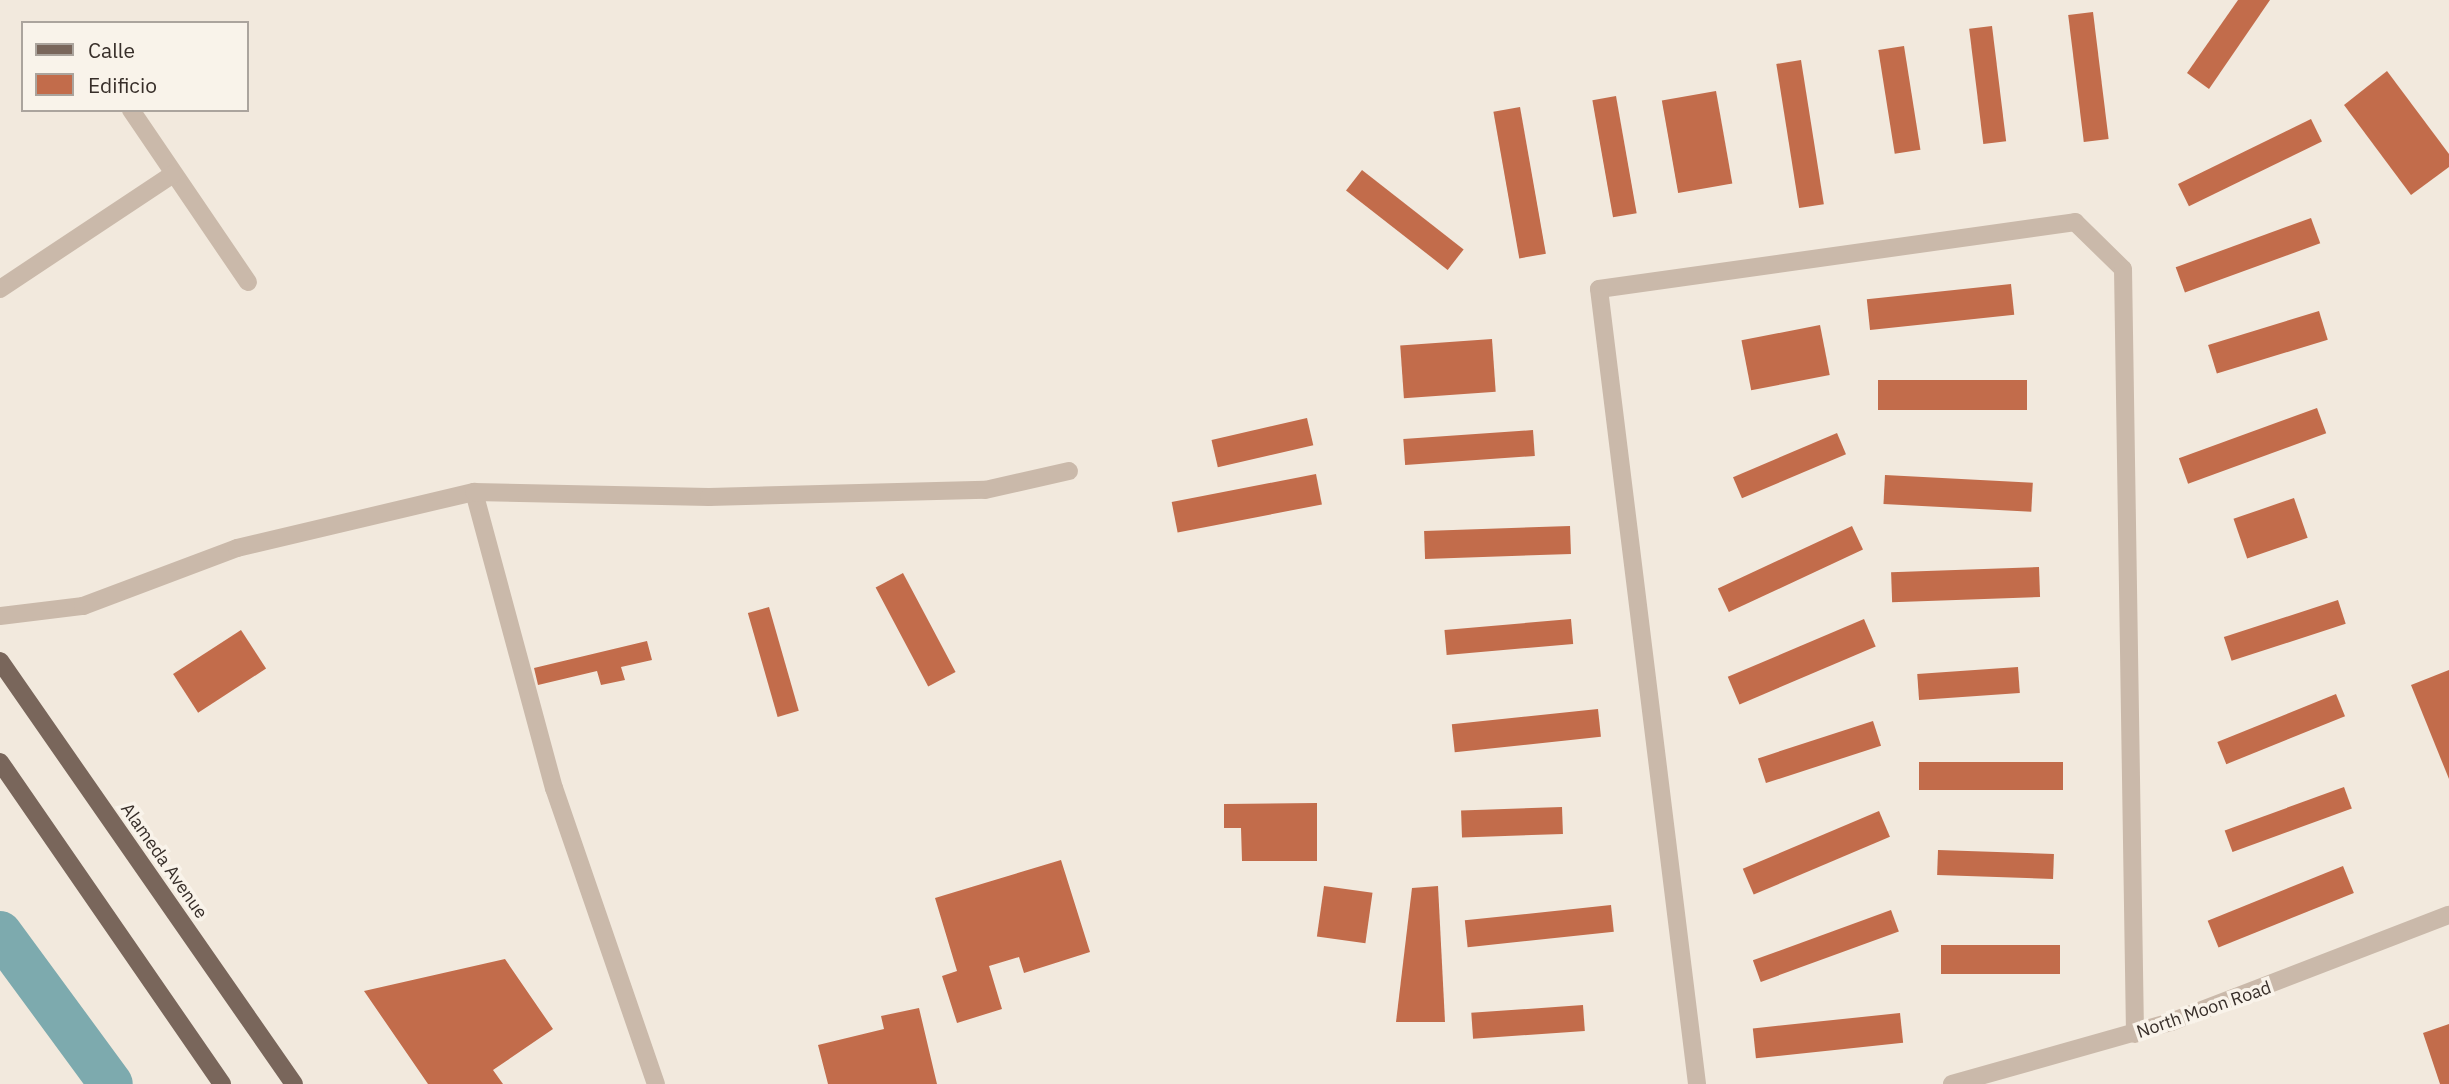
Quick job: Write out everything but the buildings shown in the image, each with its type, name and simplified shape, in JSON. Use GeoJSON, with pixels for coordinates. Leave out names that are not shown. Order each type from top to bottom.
{"type":"FeatureCollection","features":[{"type":"Feature","properties":{"kind":"main road","name":"Alameda Avenue"},"geometry":{"type":"LineString","coordinates":[[0,661],[294,1084]]}},
{"type":"Feature","properties":{"kind":"main road"},"geometry":{"type":"LineString","coordinates":[[0,762],[222,1084]]}},
{"type":"Feature","properties":{"kind":"street"},"geometry":{"type":"LineString","coordinates":[[132,112],[248,282]]}},
{"type":"Feature","properties":{"kind":"street"},"geometry":{"type":"LineString","coordinates":[[0,289],[173,174]]}},
{"type":"Feature","properties":{"kind":"street"},"geometry":{"type":"LineString","coordinates":[[1697,1084],[1599,289],[2075,222],[2123,269],[2135,1034]]}},
{"type":"Feature","properties":{"kind":"street"},"geometry":{"type":"LineString","coordinates":[[0,615],[83,606],[237,548],[474,492],[709,497],[985,490],[1069,471]]}},
{"type":"Feature","properties":{"kind":"street"},"geometry":{"type":"LineString","coordinates":[[474,492],[554,788],[656,1084]]}},
{"type":"Feature","properties":{"kind":"street","name":"North Moon Road"},"geometry":{"type":"LineString","coordinates":[[1952,1084],[2135,1034],[2289,980],[2449,915]]}},
{"type":"Feature","properties":{"kind":"waterway"},"geometry":{"type":"LineString","coordinates":[[0,933],[111,1084]]}}]}
